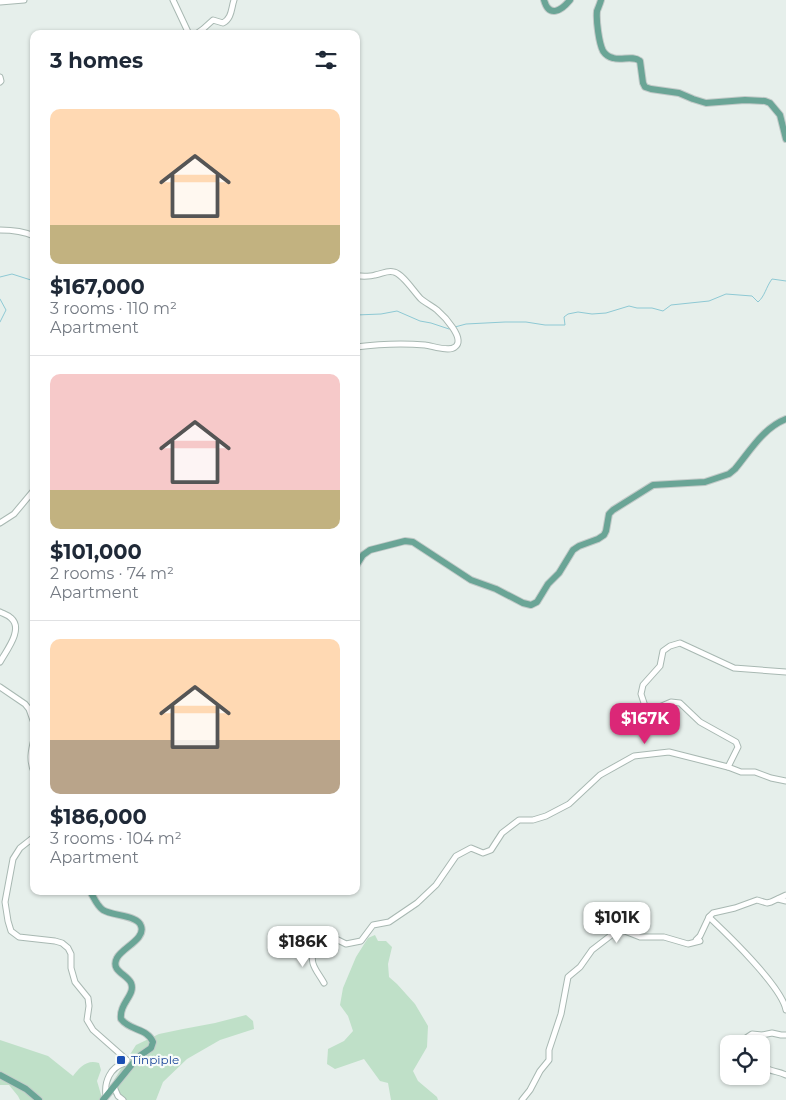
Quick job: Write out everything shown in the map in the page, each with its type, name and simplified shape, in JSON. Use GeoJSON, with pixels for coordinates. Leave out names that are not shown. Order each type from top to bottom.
{"type":"FeatureCollection","features":[{"type":"Feature","properties":{"kind":"main road"},"geometry":{"type":"LineString","coordinates":[[544,0],[549,9],[556,11],[562,9],[570,0]]}},
{"type":"Feature","properties":{"kind":"main road"},"geometry":{"type":"LineString","coordinates":[[601,0],[597,10],[597,18],[603,51],[613,58],[633,58],[640,61],[645,87],[678,93],[706,102],[766,101],[780,115],[786,139]]}},
{"type":"Feature","properties":{"kind":"main road"},"geometry":{"type":"LineString","coordinates":[[360,560],[370,550],[409,541],[471,580],[496,589],[523,603],[533,604],[537,602],[548,584],[559,573],[573,550],[604,535],[609,514],[613,510],[653,485],[700,483],[729,474],[765,432],[786,419]]}},
{"type":"Feature","properties":{"kind":"main road"},"geometry":{"type":"LineString","coordinates":[[92,895],[100,909],[111,914],[134,919],[142,926],[139,937],[120,954],[115,965],[118,971],[132,985],[130,994],[122,1008],[121,1019],[128,1026],[147,1034],[151,1038],[152,1044],[149,1049],[138,1057],[104,1098]]}},
{"type":"Feature","properties":{"kind":"main road"},"geometry":{"type":"LineString","coordinates":[[0,1075],[26,1089],[39,1100]]}},
{"type":"Feature","properties":{"kind":"street"},"geometry":{"type":"LineString","coordinates":[[0,2],[24,0]]}},
{"type":"Feature","properties":{"kind":"street"},"geometry":{"type":"LineString","coordinates":[[173,0],[187,30]]}},
{"type":"Feature","properties":{"kind":"street"},"geometry":{"type":"LineString","coordinates":[[203,30],[213,20],[223,23],[228,20],[234,0]]}},
{"type":"Feature","properties":{"kind":"street"},"geometry":{"type":"LineString","coordinates":[[0,77],[0,82]]}},
{"type":"Feature","properties":{"kind":"street"},"geometry":{"type":"LineString","coordinates":[[0,230],[30,235]]}},
{"type":"Feature","properties":{"kind":"street"},"geometry":{"type":"LineString","coordinates":[[360,276],[375,275],[386,271],[397,273],[423,301],[436,309],[454,330],[458,338],[457,347],[453,349],[426,345],[387,344],[360,347]]}},
{"type":"Feature","properties":{"kind":"street"},"geometry":{"type":"LineString","coordinates":[[0,523],[14,514],[30,495]]}},
{"type":"Feature","properties":{"kind":"street"},"geometry":{"type":"LineString","coordinates":[[0,612],[14,621],[16,630],[15,636],[0,662]]}},
{"type":"Feature","properties":{"kind":"street"},"geometry":{"type":"LineString","coordinates":[[728,767],[738,747],[736,742],[700,722],[680,703],[671,702],[650,711],[646,709],[641,694],[643,685],[660,666],[663,651],[670,646],[680,643],[734,668],[786,672]]}},
{"type":"Feature","properties":{"kind":"street"},"geometry":{"type":"LineString","coordinates":[[0,687],[25,704],[30,712]]}},
{"type":"Feature","properties":{"kind":"street"},"geometry":{"type":"LineString","coordinates":[[324,983],[312,966],[314,948],[334,938],[346,944],[361,941],[372,925],[389,922],[417,903],[436,885],[456,856],[471,848],[483,853],[491,850],[502,833],[518,820],[533,820],[546,816],[569,804],[600,775],[634,756],[669,752],[741,772],[755,772],[786,781]]}},
{"type":"Feature","properties":{"kind":"street"},"geometry":{"type":"LineString","coordinates":[[30,840],[20,848],[13,859],[5,902],[8,921],[11,931],[19,937],[55,941],[62,943],[68,948],[71,954],[71,968],[75,982],[88,998],[87,1020],[89,1024],[93,1030],[127,1060],[125,1063],[117,1066],[108,1076],[104,1098]]}},
{"type":"Feature","properties":{"kind":"street"},"geometry":{"type":"LineString","coordinates":[[522,1100],[533,1086],[548,1060],[549,1050],[562,1012],[568,977],[580,967],[592,950],[620,930],[640,937],[660,936],[685,944],[697,943],[700,941],[696,940],[700,936],[708,917],[717,911],[735,908],[757,900],[767,903],[786,895]]}},
{"type":"Feature","properties":{"kind":"street"},"geometry":{"type":"LineString","coordinates":[[778,899],[786,901]]}},
{"type":"Feature","properties":{"kind":"street"},"geometry":{"type":"LineString","coordinates":[[708,917],[733,940],[764,974],[785,1005],[786,1010]]}},
{"type":"Feature","properties":{"kind":"street"},"geometry":{"type":"LineString","coordinates":[[762,1035],[772,1033],[786,1035]]}},
{"type":"Feature","properties":{"kind":"street"},"geometry":{"type":"LineString","coordinates":[[770,1070],[786,1075]]}},
{"type":"Feature","properties":{"kind":"street"},"geometry":{"type":"LineString","coordinates":[[114,1086],[119,1097],[123,1100]]}},
{"type":"Feature","properties":{"kind":"green space"},"geometry":{"type":"Polygon","coordinates":[[[375,935],[378,941],[386,941],[392,947],[388,964],[389,977],[415,1004],[428,1026],[427,1047],[413,1071],[418,1081],[438,1100],[391,1100],[388,1083],[380,1081],[364,1059],[335,1069],[327,1064],[328,1049],[344,1041],[353,1031],[348,1016],[340,1005],[343,988],[356,957],[368,938],[375,935]]]}},
{"type":"Feature","properties":{"kind":"green space"},"geometry":{"type":"Polygon","coordinates":[[[246,1015],[253,1021],[254,1029],[220,1040],[187,1059],[163,1082],[156,1100],[117,1100],[112,1092],[114,1080],[136,1045],[159,1034],[246,1015]]]}},
{"type":"Feature","properties":{"kind":"green space"},"geometry":{"type":"Polygon","coordinates":[[[0,1040],[48,1056],[73,1076],[87,1063],[99,1063],[101,1070],[97,1081],[101,1100],[20,1100],[9,1085],[0,1085],[0,1040]]]}},
{"type":"Feature","properties":{"kind":"waterway"},"geometry":{"type":"LineString","coordinates":[[0,277],[12,274],[30,280]]}},
{"type":"Feature","properties":{"kind":"waterway"},"geometry":{"type":"LineString","coordinates":[[455,327],[466,324],[505,322],[565,325],[564,317],[578,312],[606,313],[629,306],[663,311],[671,305],[709,301],[726,294],[752,296],[758,302],[772,279],[786,281]]}},
{"type":"Feature","properties":{"kind":"waterway"},"geometry":{"type":"LineString","coordinates":[[0,299],[6,310],[0,322]]}},
{"type":"Feature","properties":{"kind":"waterway"},"geometry":{"type":"LineString","coordinates":[[360,315],[397,311],[420,321],[449,329],[452,328]]}},
{"type":"Feature","properties":{"kind":"place","name":"Tinpiple"},"geometry":{"type":"Point","coordinates":[121,1060]}}]}
